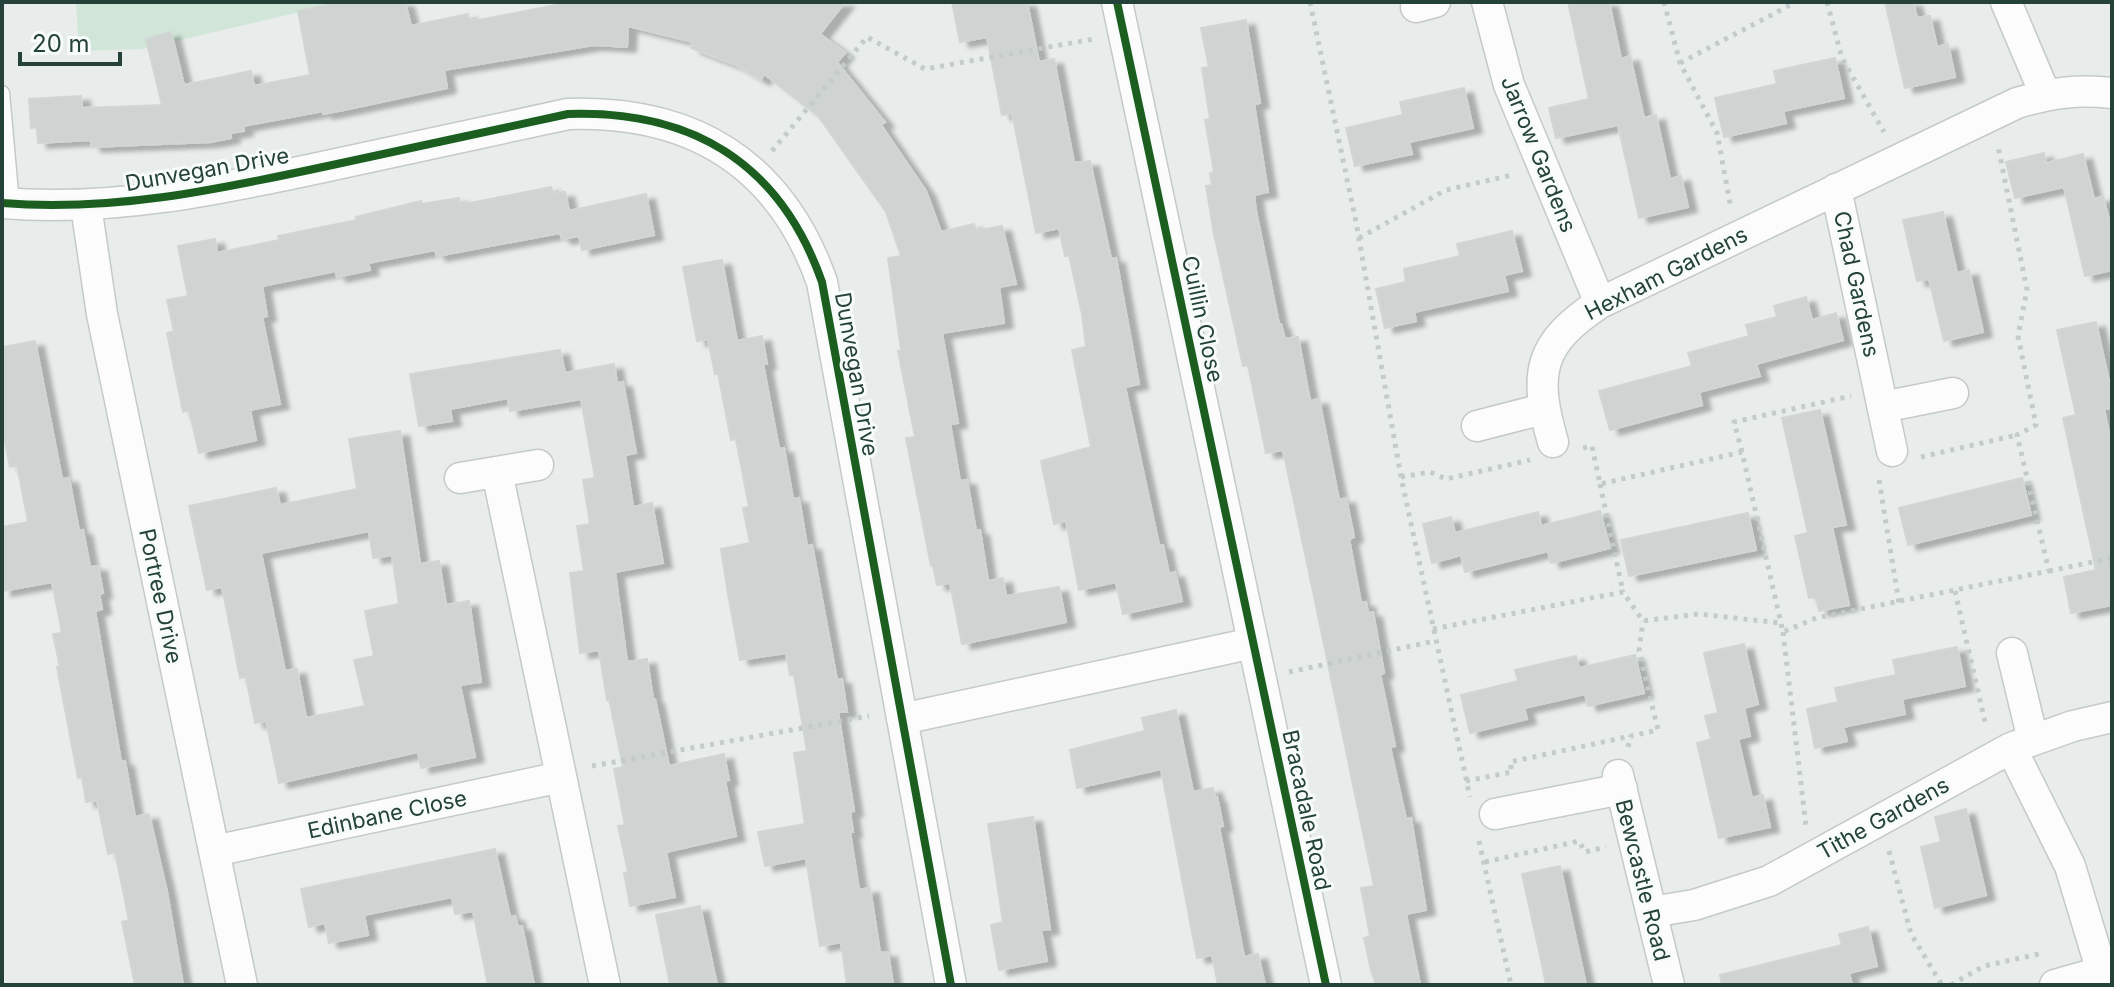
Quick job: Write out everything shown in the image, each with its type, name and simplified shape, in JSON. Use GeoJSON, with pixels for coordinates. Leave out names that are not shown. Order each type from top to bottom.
{"type":"FeatureCollection","features":[{"type":"Feature","properties":{"kind":"street","name":"Cuillin Close"},"geometry":{"type":"LineString","coordinates":[[1117,2],[1253,643]]}},
{"type":"Feature","properties":{"kind":"street","name":"Jarrow Gardens"},"geometry":{"type":"LineString","coordinates":[[1487,2],[1509,85],[1600,303]]}},
{"type":"Feature","properties":{"kind":"street"},"geometry":{"type":"LineString","coordinates":[[2006,2],[2045,94]]}},
{"type":"Feature","properties":{"kind":"street","name":"Chad Gardens"},"geometry":{"type":"LineString","coordinates":[[1893,459],[1836,189],[1991,114],[2045,94],[2083,90],[2112,93]]}},
{"type":"Feature","properties":{"kind":"street","name":"Dunvegan Drive"},"geometry":{"type":"LineString","coordinates":[[7,203],[86,206],[152,200],[568,114],[600,113],[657,122],[725,151],[754,173],[779,197],[811,251],[822,282],[951,985]]}},
{"type":"Feature","properties":{"kind":"street","name":"Hexham Gardens"},"geometry":{"type":"LineString","coordinates":[[1558,449],[1543,409],[1541,382],[1554,345],[1575,319],[1600,303],[1836,189]]}},
{"type":"Feature","properties":{"kind":"street","name":"Portree Drive"},"geometry":{"type":"LineString","coordinates":[[86,206],[102,314],[242,985]]}},
{"type":"Feature","properties":{"kind":"street"},"geometry":{"type":"LineString","coordinates":[[1883,407],[1953,393]]}},
{"type":"Feature","properties":{"kind":"street"},"geometry":{"type":"LineString","coordinates":[[1477,426],[1543,409]]}},
{"type":"Feature","properties":{"kind":"street"},"geometry":{"type":"LineString","coordinates":[[460,478],[538,465]]}},
{"type":"Feature","properties":{"kind":"street"},"geometry":{"type":"LineString","coordinates":[[497,472],[605,985]]}},
{"type":"Feature","properties":{"kind":"street"},"geometry":{"type":"LineString","coordinates":[[902,719],[1253,643]]}},
{"type":"Feature","properties":{"kind":"street","name":"Bracadale Road"},"geometry":{"type":"LineString","coordinates":[[1253,643],[1326,985]]}},
{"type":"Feature","properties":{"kind":"street"},"geometry":{"type":"LineString","coordinates":[[2012,653],[2022,744],[2107,971],[2055,985]]}},
{"type":"Feature","properties":{"kind":"street","name":"Tithe Gardens"},"geometry":{"type":"LineString","coordinates":[[1651,912],[1694,905],[1769,881],[2022,744],[2073,726],[2112,717]]}},
{"type":"Feature","properties":{"kind":"street","name":"Edinbane Close"},"geometry":{"type":"LineString","coordinates":[[214,851],[561,777]]}},
{"type":"Feature","properties":{"kind":"street"},"geometry":{"type":"LineString","coordinates":[[1481,817],[1620,782]]}},
{"type":"Feature","properties":{"kind":"street","name":"Bewcastle Road"},"geometry":{"type":"LineString","coordinates":[[1620,782],[1669,985]]}},
{"type":"Feature","properties":{"kind":"lane"},"geometry":{"type":"LineString","coordinates":[[2,93],[7,203]]}},
{"type":"Feature","properties":{"kind":"path"},"geometry":{"type":"LineString","coordinates":[[1310,2],[1359,238],[1401,477],[1466,781],[1481,817],[1484,862],[1511,985]]}},
{"type":"Feature","properties":{"kind":"path"},"geometry":{"type":"LineString","coordinates":[[1664,2],[1680,63],[1717,133],[1736,237]]}},
{"type":"Feature","properties":{"kind":"path"},"geometry":{"type":"LineString","coordinates":[[1680,63],[1796,2]]}},
{"type":"Feature","properties":{"kind":"path"},"geometry":{"type":"LineString","coordinates":[[1827,2],[1842,58],[1899,158]]}},
{"type":"Feature","properties":{"kind":"path"},"geometry":{"type":"LineString","coordinates":[[754,173],[867,37],[925,69],[1124,34]]}},
{"type":"Feature","properties":{"kind":"path"},"geometry":{"type":"LineString","coordinates":[[1899,603],[1893,459],[2017,435],[2036,425],[2018,336],[2027,290],[1991,114]]}},
{"type":"Feature","properties":{"kind":"path"},"geometry":{"type":"LineString","coordinates":[[1359,238],[1446,190],[1543,167]]}},
{"type":"Feature","properties":{"kind":"path"},"geometry":{"type":"LineString","coordinates":[[1810,859],[1783,632],[1734,422],[1841,398]]}},
{"type":"Feature","properties":{"kind":"path"},"geometry":{"type":"LineString","coordinates":[[2017,435],[2049,571]]}},
{"type":"Feature","properties":{"kind":"path"},"geometry":{"type":"LineString","coordinates":[[1401,477],[1430,472],[1446,479],[1558,449],[1592,446],[1623,592],[1643,621],[1639,651],[1658,730],[1510,762],[1512,772],[1466,781]]}},
{"type":"Feature","properties":{"kind":"path"},"geometry":{"type":"LineString","coordinates":[[1600,484],[1742,452]]}},
{"type":"Feature","properties":{"kind":"path"},"geometry":{"type":"LineString","coordinates":[[1783,632],[1816,618],[2112,558]]}},
{"type":"Feature","properties":{"kind":"path"},"geometry":{"type":"LineString","coordinates":[[1955,591],[1987,730],[2022,744]]}},
{"type":"Feature","properties":{"kind":"path"},"geometry":{"type":"LineString","coordinates":[[1433,629],[1623,592]]}},
{"type":"Feature","properties":{"kind":"path"},"geometry":{"type":"LineString","coordinates":[[1643,621],[1698,614],[1781,623]]}},
{"type":"Feature","properties":{"kind":"path"},"geometry":{"type":"LineString","coordinates":[[1261,678],[1435,641]]}},
{"type":"Feature","properties":{"kind":"path"},"geometry":{"type":"LineString","coordinates":[[561,777],[578,769],[882,713],[902,719]]}},
{"type":"Feature","properties":{"kind":"path"},"geometry":{"type":"LineString","coordinates":[[1620,782],[1631,736]]}},
{"type":"Feature","properties":{"kind":"path"},"geometry":{"type":"LineString","coordinates":[[1880,819],[1911,934],[1942,985]]}},
{"type":"Feature","properties":{"kind":"path"},"geometry":{"type":"LineString","coordinates":[[1484,862],[1579,841],[1585,852],[1634,841]]}},
{"type":"Feature","properties":{"kind":"path"},"geometry":{"type":"LineString","coordinates":[[1951,985],[1984,966],[2094,942]]}},
{"type":"Feature","properties":{"kind":"green space"},"geometry":{"type":"Polygon","coordinates":[[[76,2],[342,2],[142,49],[79,51],[76,2]]]}},
{"type":"Feature","properties":{"kind":"building"},"geometry":{"type":"Polygon","coordinates":[[[341,2],[405,2],[411,26],[468,14],[469,21],[484,19],[556,5],[556,2],[845,2],[820,34],[845,53],[837,62],[885,122],[881,125],[926,191],[941,232],[974,224],[976,231],[1002,226],[1016,284],[999,287],[1004,323],[942,333],[958,423],[950,424],[960,481],[967,480],[976,531],[980,530],[988,581],[1003,578],[1006,596],[1059,587],[1066,622],[962,644],[950,583],[937,585],[931,566],[906,438],[915,437],[898,351],[901,350],[888,258],[901,256],[886,212],[818,116],[764,74],[761,80],[736,65],[691,48],[693,42],[628,26],[627,47],[594,45],[444,70],[447,88],[323,114],[323,111],[243,126],[244,131],[230,133],[231,138],[211,142],[92,147],[91,140],[38,143],[37,127],[31,128],[29,99],[81,96],[82,108],[162,105],[146,39],[171,32],[184,85],[251,71],[254,86],[310,75],[298,11],[341,2]]]}},
{"type":"Feature","properties":{"kind":"building"},"geometry":{"type":"Polygon","coordinates":[[[952,2],[1027,2],[1039,62],[1054,59],[1074,163],[1090,161],[1111,259],[1116,258],[1139,384],[1125,387],[1159,545],[1163,545],[1169,574],[1175,572],[1182,601],[1123,614],[1116,582],[1079,590],[1066,521],[1054,524],[1041,461],[1091,447],[1072,350],[1086,347],[1082,314],[1069,255],[1065,256],[1059,228],[1036,233],[1012,113],[1002,115],[987,37],[960,42],[952,2]]]}},
{"type":"Feature","properties":{"kind":"building"},"geometry":{"type":"Polygon","coordinates":[[[1568,2],[1609,2],[1621,59],[1630,56],[1644,118],[1656,115],[1670,179],[1681,176],[1688,207],[1639,218],[1618,125],[1556,138],[1549,108],[1589,99],[1568,2]]]}},
{"type":"Feature","properties":{"kind":"building"},"geometry":{"type":"Polygon","coordinates":[[[1885,2],[1913,2],[1917,18],[1930,16],[1937,47],[1948,44],[1955,77],[1905,88],[1885,2]]]}},
{"type":"Feature","properties":{"kind":"building"},"geometry":{"type":"Polygon","coordinates":[[[1246,20],[1260,103],[1254,104],[1268,192],[1254,195],[1256,211],[1279,324],[1285,339],[1298,337],[1310,401],[1319,399],[1339,500],[1346,498],[1354,537],[1349,539],[1361,603],[1366,602],[1368,613],[1373,612],[1384,673],[1380,674],[1395,746],[1390,747],[1406,819],[1411,818],[1426,910],[1406,914],[1420,985],[1376,985],[1371,970],[1364,938],[1370,936],[1361,888],[1374,886],[1283,450],[1266,453],[1248,365],[1243,366],[1214,234],[1206,186],[1212,185],[1210,173],[1214,172],[1205,120],[1210,119],[1202,68],[1209,67],[1201,28],[1246,20]]]}},
{"type":"Feature","properties":{"kind":"building"},"geometry":{"type":"Polygon","coordinates":[[[1835,58],[1844,98],[1783,111],[1786,123],[1724,137],[1715,98],[1777,84],[1774,71],[1835,58]]]}},
{"type":"Feature","properties":{"kind":"building"},"geometry":{"type":"Polygon","coordinates":[[[1464,88],[1473,128],[1409,142],[1412,154],[1355,166],[1346,128],[1403,115],[1400,102],[1464,88]]]}},
{"type":"Feature","properties":{"kind":"building"},"geometry":{"type":"Polygon","coordinates":[[[2044,153],[2046,163],[2083,154],[2094,199],[2103,196],[2112,232],[2112,270],[2085,276],[2064,187],[2015,198],[2006,162],[2044,153]]]}},
{"type":"Feature","properties":{"kind":"building"},"geometry":{"type":"Polygon","coordinates":[[[551,187],[553,194],[565,192],[569,211],[646,194],[654,235],[582,250],[579,236],[562,239],[560,233],[437,256],[435,250],[368,263],[370,270],[337,277],[336,271],[262,286],[267,316],[262,317],[280,404],[250,410],[256,440],[199,453],[189,410],[183,412],[167,333],[174,331],[167,300],[188,296],[178,246],[215,239],[217,253],[279,240],[278,236],[357,220],[356,217],[421,201],[422,204],[459,198],[460,205],[551,187]]]}},
{"type":"Feature","properties":{"kind":"building"},"geometry":{"type":"Polygon","coordinates":[[[1943,212],[1957,273],[1969,270],[1983,332],[1944,341],[1929,279],[1917,281],[1903,220],[1943,212]]]}},
{"type":"Feature","properties":{"kind":"building"},"geometry":{"type":"Polygon","coordinates":[[[1512,231],[1522,271],[1504,275],[1508,291],[1414,312],[1416,321],[1385,328],[1376,289],[1406,282],[1404,269],[1460,256],[1457,244],[1512,231]]]}},
{"type":"Feature","properties":{"kind":"building"},"geometry":{"type":"Polygon","coordinates":[[[722,260],[737,341],[762,336],[767,364],[763,364],[779,449],[784,448],[793,499],[799,498],[807,546],[812,545],[837,680],[842,679],[847,712],[838,712],[854,811],[850,812],[853,832],[850,832],[859,890],[870,888],[880,953],[888,952],[893,985],[847,985],[841,942],[820,946],[806,858],[765,866],[758,832],[805,824],[794,753],[807,751],[794,675],[790,675],[786,653],[740,660],[728,594],[721,549],[750,543],[743,508],[749,507],[736,439],[731,440],[708,339],[697,341],[683,267],[722,260]]]}},
{"type":"Feature","properties":{"kind":"building"},"geometry":{"type":"Polygon","coordinates":[[[1806,297],[1812,320],[1836,313],[1843,340],[1756,364],[1760,376],[1699,392],[1702,405],[1610,430],[1599,391],[1692,366],[1688,353],[1749,336],[1746,325],[1777,317],[1774,306],[1806,297]]]}},
{"type":"Feature","properties":{"kind":"building"},"geometry":{"type":"Polygon","coordinates":[[[2096,322],[2112,395],[2112,408],[2104,409],[2112,448],[2112,605],[2071,613],[2064,577],[2096,570],[2063,418],[2076,415],[2057,330],[2096,322]]]}},
{"type":"Feature","properties":{"kind":"building"},"geometry":{"type":"Polygon","coordinates":[[[35,341],[62,479],[69,478],[79,531],[83,530],[90,567],[98,566],[103,593],[99,594],[102,609],[95,611],[121,762],[125,761],[135,817],[149,814],[167,892],[183,985],[135,985],[122,922],[129,920],[115,852],[108,854],[97,800],[86,802],[82,777],[78,778],[57,667],[60,667],[53,634],[62,633],[52,582],[2,591],[2,527],[28,522],[17,465],[10,467],[2,427],[2,347],[35,341]]]}},
{"type":"Feature","properties":{"kind":"building"},"geometry":{"type":"Polygon","coordinates":[[[560,350],[565,373],[614,364],[617,383],[623,382],[636,453],[625,455],[633,507],[652,503],[663,563],[615,572],[627,662],[647,659],[669,766],[724,754],[729,780],[725,781],[736,836],[666,852],[675,897],[630,906],[624,873],[628,872],[618,826],[625,825],[614,769],[623,767],[599,650],[580,653],[570,573],[584,571],[577,526],[590,524],[583,480],[595,478],[581,399],[510,411],[508,398],[450,409],[452,421],[419,426],[410,374],[560,350]]]}},
{"type":"Feature","properties":{"kind":"building"},"geometry":{"type":"Polygon","coordinates":[[[1820,410],[1846,525],[1832,527],[1849,605],[1819,611],[1816,597],[1809,598],[1795,536],[1808,533],[1782,418],[1820,410]]]}},
{"type":"Feature","properties":{"kind":"building"},"geometry":{"type":"Polygon","coordinates":[[[400,431],[420,564],[439,561],[446,605],[469,601],[481,682],[460,685],[475,757],[421,768],[418,752],[279,783],[266,721],[255,723],[246,677],[240,678],[222,587],[207,590],[189,506],[276,488],[280,505],[357,489],[349,439],[400,431]],[[369,531],[261,553],[285,671],[297,669],[306,718],[365,706],[354,660],[374,656],[365,611],[399,604],[392,555],[373,558],[369,531]]]}},
{"type":"Feature","properties":{"kind":"building"},"geometry":{"type":"Polygon","coordinates":[[[2022,478],[2031,515],[1908,545],[1899,508],[2022,478]]]}},
{"type":"Feature","properties":{"kind":"building"},"geometry":{"type":"Polygon","coordinates":[[[1600,511],[1610,548],[1551,563],[1548,551],[1465,572],[1461,555],[1432,563],[1423,524],[1451,517],[1455,533],[1538,512],[1541,526],[1600,511]]]}},
{"type":"Feature","properties":{"kind":"building"},"geometry":{"type":"Polygon","coordinates":[[[1748,513],[1756,550],[1629,576],[1621,540],[1748,513]]]}},
{"type":"Feature","properties":{"kind":"building"},"geometry":{"type":"Polygon","coordinates":[[[1744,644],[1758,704],[1744,708],[1750,736],[1738,739],[1752,798],[1763,795],[1770,827],[1719,838],[1697,743],[1711,739],[1705,716],[1718,713],[1704,653],[1744,644]]]}},
{"type":"Feature","properties":{"kind":"building"},"geometry":{"type":"Polygon","coordinates":[[[1957,647],[1965,686],[1902,699],[1905,714],[1843,727],[1847,741],[1815,748],[1807,709],[1838,702],[1835,688],[1896,675],[1893,660],[1957,647]]]}},
{"type":"Feature","properties":{"kind":"building"},"geometry":{"type":"Polygon","coordinates":[[[1635,655],[1644,693],[1588,706],[1585,694],[1524,708],[1527,719],[1470,733],[1461,695],[1518,681],[1515,670],[1576,656],[1579,668],[1635,655]]]}},
{"type":"Feature","properties":{"kind":"building"},"geometry":{"type":"Polygon","coordinates":[[[1176,710],[1193,792],[1213,788],[1217,797],[1223,826],[1219,827],[1244,957],[1258,954],[1265,985],[1218,985],[1212,955],[1197,958],[1161,769],[1077,788],[1070,750],[1145,731],[1142,718],[1176,710]]]}},
{"type":"Feature","properties":{"kind":"building"},"geometry":{"type":"Polygon","coordinates":[[[1966,809],[1986,895],[1935,908],[1921,847],[1941,842],[1935,817],[1966,809]]]}},
{"type":"Feature","properties":{"kind":"building"},"geometry":{"type":"Polygon","coordinates":[[[1033,817],[1050,929],[1041,930],[1047,961],[999,970],[991,925],[1003,922],[988,824],[1033,817]]]}},
{"type":"Feature","properties":{"kind":"building"},"geometry":{"type":"Polygon","coordinates":[[[495,849],[510,917],[515,916],[518,927],[522,926],[534,985],[488,985],[473,911],[455,914],[452,897],[364,915],[368,935],[329,943],[325,923],[309,927],[301,889],[495,849]]]}},
{"type":"Feature","properties":{"kind":"building"},"geometry":{"type":"Polygon","coordinates":[[[1560,866],[1586,985],[1546,985],[1522,874],[1560,866]]]}},
{"type":"Feature","properties":{"kind":"building"},"geometry":{"type":"Polygon","coordinates":[[[700,906],[717,985],[670,985],[656,915],[700,906]]]}},
{"type":"Feature","properties":{"kind":"building"},"geometry":{"type":"Polygon","coordinates":[[[1868,927],[1877,966],[1849,973],[1852,985],[1722,985],[1720,975],[1842,945],[1839,934],[1868,927]]]}},
{"type":"Feature","properties":{"kind":"cycle path"},"geometry":{"type":"LineString","coordinates":[[1117,2],[1326,985]]}},
{"type":"Feature","properties":{"kind":"cycle path"},"geometry":{"type":"LineString","coordinates":[[2,203],[124,202],[203,191],[568,114],[613,115],[654,122],[692,134],[726,152],[756,175],[782,205],[804,240],[822,282],[951,985]]}}]}
